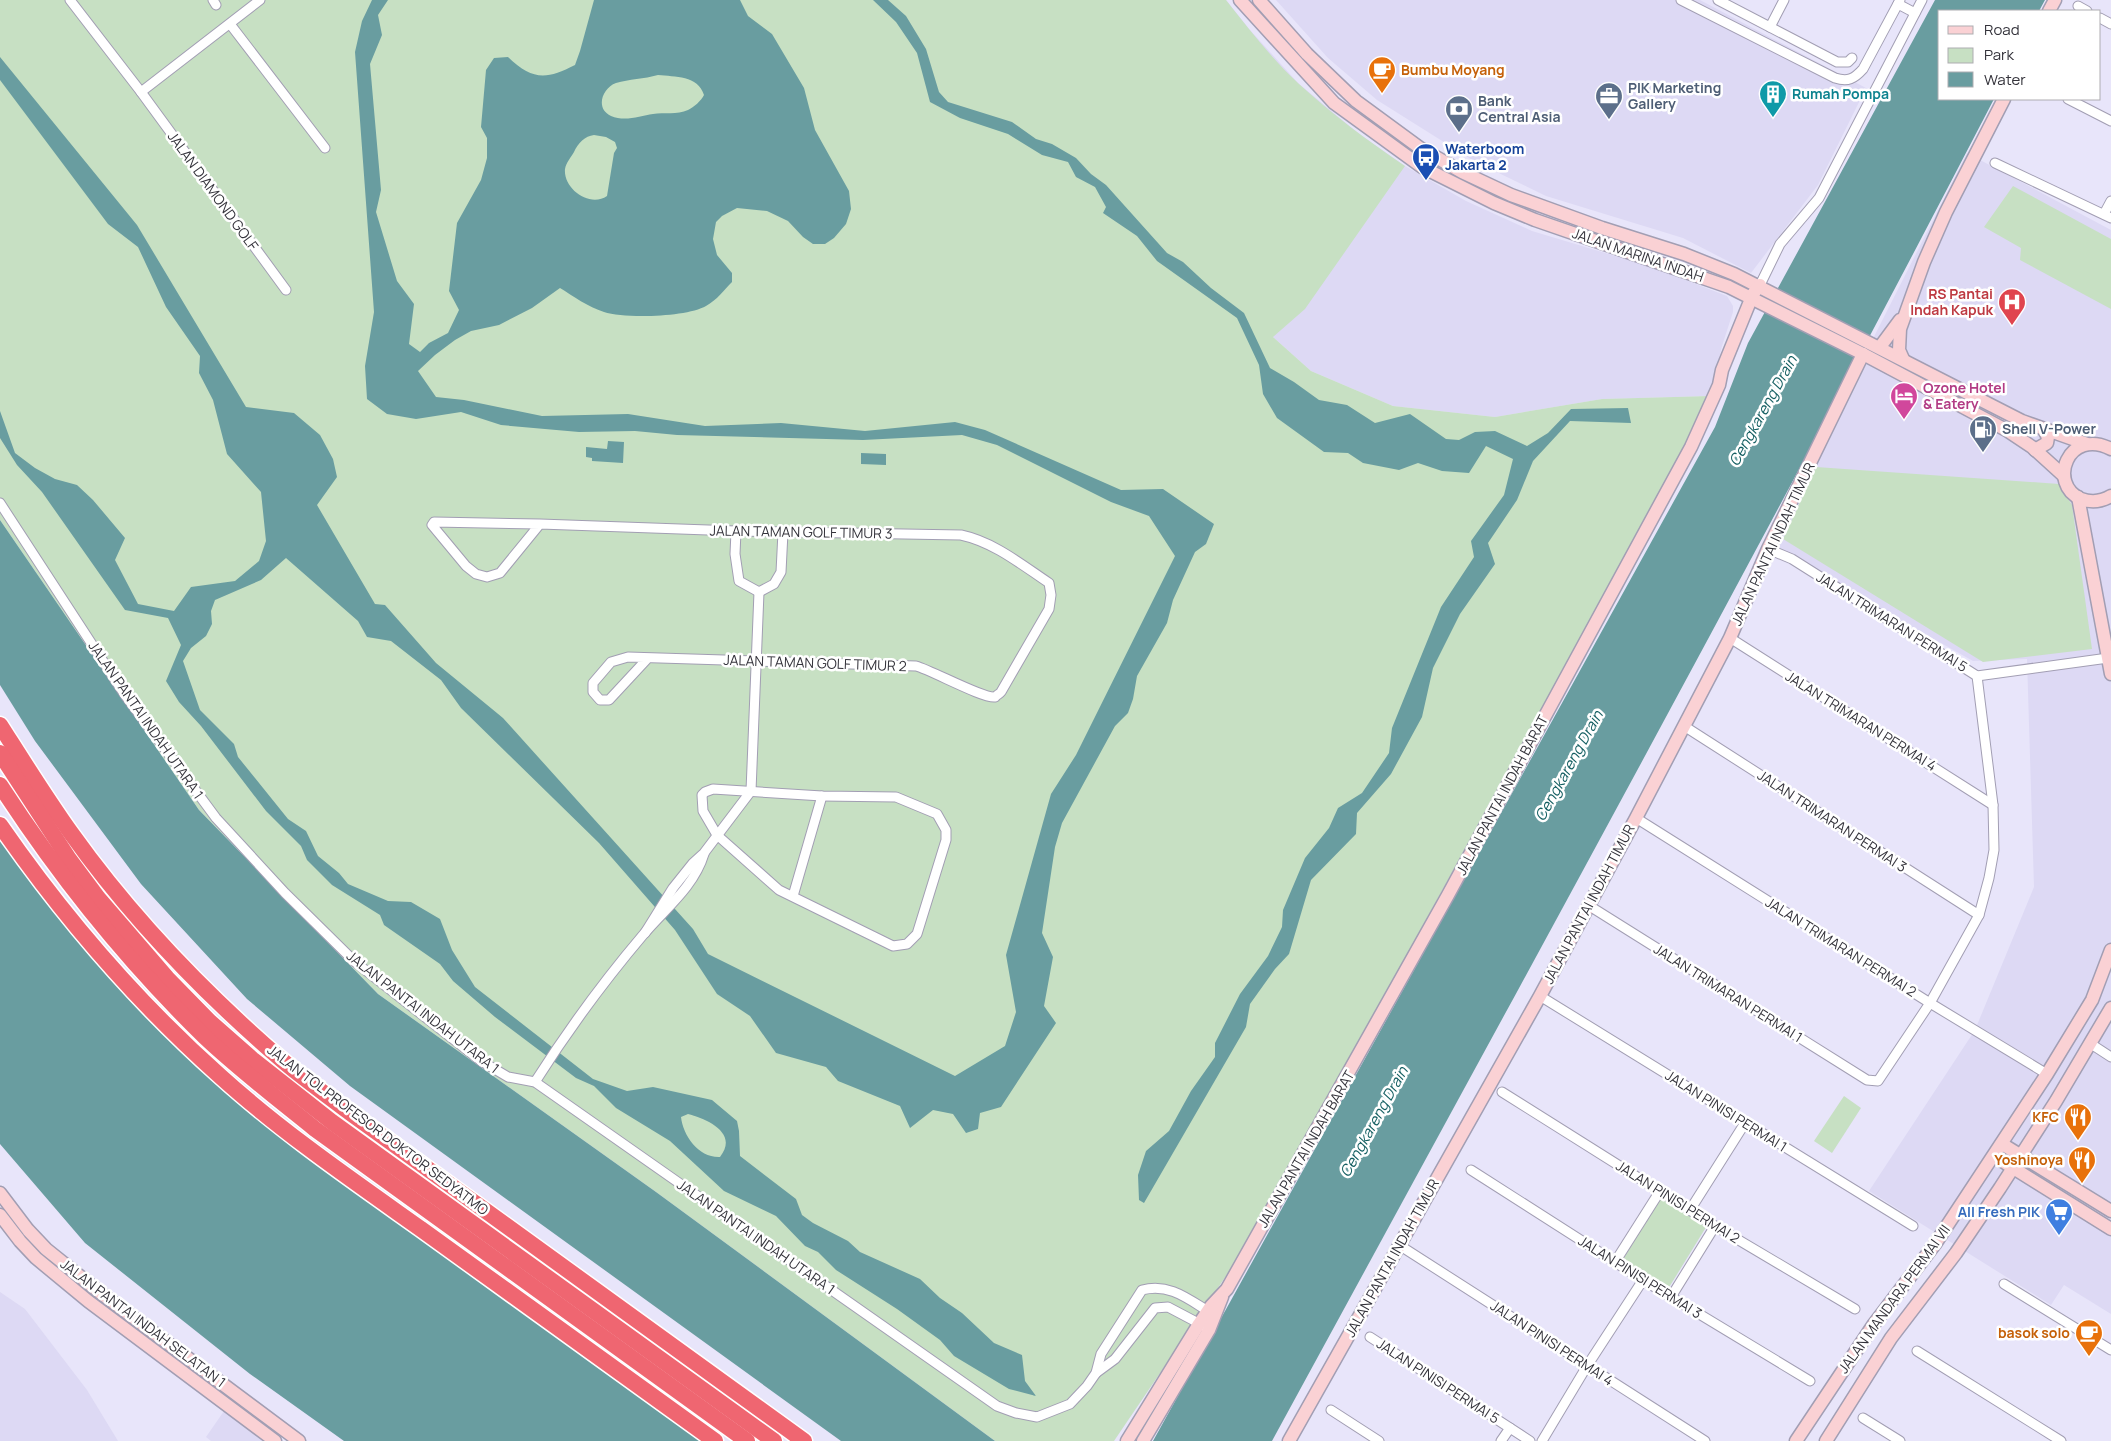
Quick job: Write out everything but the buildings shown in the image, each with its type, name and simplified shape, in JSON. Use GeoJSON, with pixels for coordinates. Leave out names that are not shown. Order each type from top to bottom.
{"type":"FeatureCollection","features":[{"type":"Feature","properties":{"kind":"highway","name":"JALAN TOL PROFESOR DOKTOR SEDYATMO"},"geometry":{"type":"LineString","coordinates":[[0,725],[72,834],[125,902],[205,988],[251,1033],[349,1112],[804,1441]]}},
{"type":"Feature","properties":{"kind":"highway","name":"JALAN TOL PROFESOR DOKTOR SEDYATMO"},"geometry":{"type":"LineString","coordinates":[[0,753],[69,859],[98,898],[167,978],[210,1022],[252,1059],[332,1122],[774,1441]]}},
{"type":"Feature","properties":{"kind":"highway"},"geometry":{"type":"LineString","coordinates":[[0,785],[25,824],[89,910],[125,953],[205,1037],[315,1129],[748,1441]]}},
{"type":"Feature","properties":{"kind":"highway"},"geometry":{"type":"LineString","coordinates":[[0,825],[31,870],[101,955],[171,1029],[220,1076],[319,1156],[715,1441]]}},
{"type":"Feature","properties":{"kind":"street","name":"JALAN DIAMOND GOLF"},"geometry":{"type":"LineString","coordinates":[[70,0],[141,92],[286,290]]}},
{"type":"Feature","properties":{"kind":"street"},"geometry":{"type":"LineString","coordinates":[[141,92],[260,0]]}},
{"type":"Feature","properties":{"kind":"street","name":"JALAN MARINA INDAH"},"geometry":{"type":"LineString","coordinates":[[1240,0],[1334,103],[1422,167],[1494,203],[1535,220],[1713,280],[1758,301],[2008,431],[2035,450],[2064,476],[2066,484],[2078,497]]}},
{"type":"Feature","properties":{"kind":"street","name":"JALAN MARINA INDAH"},"geometry":{"type":"LineString","coordinates":[[1259,0],[1307,54],[1356,101],[1420,148],[1462,172],[1500,191],[1684,254],[1734,274],[1760,285],[2022,421],[2087,444],[2108,445]]}},
{"type":"Feature","properties":{"kind":"street"},"geometry":{"type":"LineString","coordinates":[[1682,0],[1844,81],[1854,78],[1863,69],[1899,2],[1915,13]]}},
{"type":"Feature","properties":{"kind":"street"},"geometry":{"type":"LineString","coordinates":[[1718,0],[1838,62],[1848,62],[1852,58]]}},
{"type":"Feature","properties":{"kind":"street"},"geometry":{"type":"LineString","coordinates":[[1770,27],[1784,0]]}},
{"type":"Feature","properties":{"kind":"street"},"geometry":{"type":"LineString","coordinates":[[1760,285],[1780,244],[1819,198],[1922,0]]}},
{"type":"Feature","properties":{"kind":"street"},"geometry":{"type":"LineString","coordinates":[[2078,6],[2085,10]]}},
{"type":"Feature","properties":{"kind":"street"},"geometry":{"type":"LineString","coordinates":[[230,24],[325,148]]}},
{"type":"Feature","properties":{"kind":"street"},"geometry":{"type":"LineString","coordinates":[[1903,359],[1899,344],[1904,314],[1946,212],[2003,100]]}},
{"type":"Feature","properties":{"kind":"street"},"geometry":{"type":"LineString","coordinates":[[2070,100],[2111,121]]}},
{"type":"Feature","properties":{"kind":"street"},"geometry":{"type":"LineString","coordinates":[[1995,162],[2107,216],[2111,201]]}},
{"type":"Feature","properties":{"kind":"street"},"geometry":{"type":"LineString","coordinates":[[1535,220],[1540,206]]}},
{"type":"Feature","properties":{"kind":"street"},"geometry":{"type":"LineString","coordinates":[[1729,288],[1736,282],[1734,274]]}},
{"type":"Feature","properties":{"kind":"street","name":"JALAN PANTAI INDAH BARAT"},"geometry":{"type":"LineString","coordinates":[[1143,1441],[1204,1327],[1448,895],[1690,447],[1719,385],[1722,370],[1758,301],[1760,285]]}},
{"type":"Feature","properties":{"kind":"street"},"geometry":{"type":"LineString","coordinates":[[1874,345],[1904,314]]}},
{"type":"Feature","properties":{"kind":"street","name":"JALAN PANTAI INDAH TIMUR"},"geometry":{"type":"LineString","coordinates":[[1289,1441],[1540,996],[1636,818],[1730,638],[1768,549],[1863,354]]}},
{"type":"Feature","properties":{"kind":"street"},"geometry":{"type":"LineString","coordinates":[[2035,450],[2047,443],[2048,437],[2044,430]]}},
{"type":"Feature","properties":{"kind":"street"},"geometry":{"type":"LineString","coordinates":[[2064,476],[2065,465],[2069,456],[2077,448],[2087,444]]}},
{"type":"Feature","properties":{"kind":"street"},"geometry":{"type":"LineString","coordinates":[[2078,497],[2096,502],[2111,496]]}},
{"type":"Feature","properties":{"kind":"street"},"geometry":{"type":"LineString","coordinates":[[2078,497],[2111,674]]}},
{"type":"Feature","properties":{"kind":"street","name":"JALAN PANTAI INDAH UTARA 1"},"geometry":{"type":"LineString","coordinates":[[0,503],[125,695],[216,818],[285,893],[355,962],[481,1060],[508,1077],[535,1082],[997,1406],[1016,1414],[1037,1416],[1070,1404],[1087,1386],[1096,1372],[1102,1354],[1142,1290],[1156,1287],[1176,1292],[1212,1313]]}},
{"type":"Feature","properties":{"kind":"street","name":"JALAN TAMAN GOLF TIMUR 3"},"geometry":{"type":"LineString","coordinates":[[540,524],[500,573],[487,577],[476,574],[466,566],[432,524],[434,522],[540,524],[736,531],[961,535],[975,538],[988,544],[1049,583]]}},
{"type":"Feature","properties":{"kind":"street"},"geometry":{"type":"LineString","coordinates":[[736,531],[735,554],[739,582],[758,592]]}},
{"type":"Feature","properties":{"kind":"street"},"geometry":{"type":"LineString","coordinates":[[758,592],[774,584],[781,572],[783,532]]}},
{"type":"Feature","properties":{"kind":"street","name":"JALAN TRIMARAN PERMAI 5"},"geometry":{"type":"LineString","coordinates":[[1768,549],[1792,559],[1977,676],[2108,658]]}},
{"type":"Feature","properties":{"kind":"street","name":"JALAN TAMAN GOLF TIMUR 2"},"geometry":{"type":"LineString","coordinates":[[648,658],[609,700],[600,700],[593,692],[593,684],[611,662],[628,657],[916,666],[930,670],[985,696],[995,697],[1002,692],[1049,609],[1051,595],[1049,583]]}},
{"type":"Feature","properties":{"kind":"street"},"geometry":{"type":"LineString","coordinates":[[535,1082],[566,1035],[658,915],[673,888],[693,863],[704,854],[751,791],[758,592]]}},
{"type":"Feature","properties":{"kind":"street","name":"JALAN TRIMARAN PERMAI 4"},"geometry":{"type":"LineString","coordinates":[[1730,638],[1993,805]]}},
{"type":"Feature","properties":{"kind":"street"},"geometry":{"type":"LineString","coordinates":[[1930,1003],[1979,915],[1994,850],[1993,805],[1977,676]]}},
{"type":"Feature","properties":{"kind":"street","name":"JALAN TRIMARAN PERMAI 3"},"geometry":{"type":"LineString","coordinates":[[1684,726],[1979,915]]}},
{"type":"Feature","properties":{"kind":"street"},"geometry":{"type":"LineString","coordinates":[[713,789],[751,791],[822,796],[896,797],[937,814],[946,830],[946,840],[917,934],[907,944],[893,946],[779,890],[717,835],[703,811],[702,795],[705,792],[713,789]]}},
{"type":"Feature","properties":{"kind":"street"},"geometry":{"type":"LineString","coordinates":[[793,896],[822,796]]}},
{"type":"Feature","properties":{"kind":"street","name":"JALAN TRIMARAN PERMAI 2"},"geometry":{"type":"LineString","coordinates":[[1636,818],[1930,1003],[2047,1074]]}},
{"type":"Feature","properties":{"kind":"street"},"geometry":{"type":"LineString","coordinates":[[658,915],[679,896],[700,867],[704,854]]}},
{"type":"Feature","properties":{"kind":"street","name":"JALAN TRIMARAN PERMAI 1"},"geometry":{"type":"LineString","coordinates":[[1588,905],[1868,1080],[1878,1081],[1882,1077],[1930,1003]]}},
{"type":"Feature","properties":{"kind":"street","name":"JALAN MANDARA PERMAI VII"},"geometry":{"type":"LineString","coordinates":[[1796,1441],[1874,1324],[1935,1244],[2047,1074],[2092,1000],[2111,950]]}},
{"type":"Feature","properties":{"kind":"street","name":"JALAN PINISI PERMAI 1"},"geometry":{"type":"LineString","coordinates":[[1540,996],[1912,1226]]}},
{"type":"Feature","properties":{"kind":"street","name":"JALAN MANDARA PERMAI VII"},"geometry":{"type":"LineString","coordinates":[[1826,1441],[1891,1338],[1956,1253],[2013,1168],[2091,1044],[2111,1008]]}},
{"type":"Feature","properties":{"kind":"street"},"geometry":{"type":"LineString","coordinates":[[2091,1044],[2111,1057]]}},
{"type":"Feature","properties":{"kind":"street","name":"JALAN PINISI PERMAI 2"},"geometry":{"type":"LineString","coordinates":[[1502,1092],[1715,1226],[1856,1309]]}},
{"type":"Feature","properties":{"kind":"street"},"geometry":{"type":"LineString","coordinates":[[1690,1210],[1745,1123]]}},
{"type":"Feature","properties":{"kind":"street"},"geometry":{"type":"LineString","coordinates":[[2002,1144],[2111,1211]]}},
{"type":"Feature","properties":{"kind":"street"},"geometry":{"type":"LineString","coordinates":[[1994,1156],[2111,1229]]}},
{"type":"Feature","properties":{"kind":"street","name":"JALAN PINISI PERMAI 3"},"geometry":{"type":"LineString","coordinates":[[1471,1170],[1671,1298],[1810,1381]]}},
{"type":"Feature","properties":{"kind":"street"},"geometry":{"type":"LineString","coordinates":[[1615,1262],[1660,1191]]}},
{"type":"Feature","properties":{"kind":"street","name":"JALAN PANTAI INDAH SELATAN 1"},"geometry":{"type":"LineString","coordinates":[[0,1193],[50,1260],[88,1301],[274,1441]]}},
{"type":"Feature","properties":{"kind":"street","name":"JALAN PANTAI INDAH SELATAN 1"},"geometry":{"type":"LineString","coordinates":[[0,1215],[20,1241],[102,1294],[297,1440]]}},
{"type":"Feature","properties":{"kind":"street"},"geometry":{"type":"LineString","coordinates":[[1671,1298],[1715,1226]]}},
{"type":"Feature","properties":{"kind":"street","name":"JALAN PINISI PERMAI 4"},"geometry":{"type":"LineString","coordinates":[[1399,1245],[1705,1441]]}},
{"type":"Feature","properties":{"kind":"street"},"geometry":{"type":"LineString","coordinates":[[1542,1441],[1587,1366],[1643,1280]]}},
{"type":"Feature","properties":{"kind":"street"},"geometry":{"type":"LineString","coordinates":[[2004,1284],[2111,1350]]}},
{"type":"Feature","properties":{"kind":"street","name":"JALAN PANTAI INDAH UTARA 1"},"geometry":{"type":"LineString","coordinates":[[1096,1372],[1115,1359],[1155,1308],[1168,1307],[1204,1327]]}},
{"type":"Feature","properties":{"kind":"street","name":"JALAN PANTAI INDAH BARAT"},"geometry":{"type":"LineString","coordinates":[[1126,1441],[1204,1327]]}},
{"type":"Feature","properties":{"kind":"street","name":"JALAN PINISI PERMAI 5"},"geometry":{"type":"LineString","coordinates":[[1370,1336],[1530,1441]]}},
{"type":"Feature","properties":{"kind":"street"},"geometry":{"type":"LineString","coordinates":[[1918,1352],[2061,1441]]}},
{"type":"Feature","properties":{"kind":"street"},"geometry":{"type":"LineString","coordinates":[[1331,1410],[1379,1441]]}},
{"type":"Feature","properties":{"kind":"street"},"geometry":{"type":"LineString","coordinates":[[1863,1418],[1900,1441]]}},
{"type":"Feature","properties":{"kind":"street"},"geometry":{"type":"LineString","coordinates":[[1501,1441],[1510,1428]]}},
{"type":"Feature","properties":{"kind":"shaded area"},"geometry":{"type":"Polygon","coordinates":[[[1226,0],[1250,30],[1298,83],[1359,134],[1405,166],[1466,201],[1532,231],[1652,267],[1727,296],[1733,306],[1733,312],[1722,346],[1710,396],[1602,399],[1495,417],[1393,406],[1311,371],[1273,337],[1226,0]]]}},
{"type":"Feature","properties":{"kind":"shaded area"},"geometry":{"type":"Polygon","coordinates":[[[1276,0],[1700,0],[1866,88],[1818,185],[1751,273],[1683,238],[1546,196],[1474,161],[1377,100],[1328,58],[1276,0]]]}},
{"type":"Feature","properties":{"kind":"shaded area"},"geometry":{"type":"Polygon","coordinates":[[[1967,153],[2111,230],[2111,1314],[2064,1285],[2051,1305],[1869,1191],[1975,1030],[2034,887],[2027,659],[1973,661],[1768,546],[1967,153]]]}},
{"type":"Feature","properties":{"kind":"shaded area"},"geometry":{"type":"Polygon","coordinates":[[[0,1292],[25,1309],[87,1390],[118,1441],[0,1441],[0,1292]]]}},
{"type":"Feature","properties":{"kind":"shaded area"},"geometry":{"type":"Polygon","coordinates":[[[224,1411],[266,1441],[211,1441],[206,1437],[224,1411]]]}},
{"type":"Feature","properties":{"kind":"green space"},"geometry":{"type":"Polygon","coordinates":[[[0,0],[1226,0],[1270,54],[1299,84],[1350,127],[1405,166],[1305,309],[1273,337],[1311,371],[1393,406],[1495,417],[1602,399],[1710,396],[1666,483],[1249,1242],[1114,1441],[995,1441],[656,1192],[378,994],[199,810],[0,520],[0,0]]]}},
{"type":"Feature","properties":{"kind":"green space"},"geometry":{"type":"Polygon","coordinates":[[[2013,186],[2111,239],[2111,309],[2020,260],[2021,248],[1984,227],[2013,186]]]}},
{"type":"Feature","properties":{"kind":"green space"},"geometry":{"type":"Polygon","coordinates":[[[1816,467],[2059,484],[2072,505],[2092,649],[1983,662],[1783,539],[1816,467]]]}},
{"type":"Feature","properties":{"kind":"green space"},"geometry":{"type":"Polygon","coordinates":[[[1844,1096],[1861,1108],[1832,1153],[1814,1141],[1844,1096]]]}},
{"type":"Feature","properties":{"kind":"green space"},"geometry":{"type":"Polygon","coordinates":[[[1661,1196],[1708,1224],[1668,1289],[1622,1261],[1661,1196]]]}},
{"type":"Feature","properties":{"kind":"water"},"geometry":{"type":"Polygon","coordinates":[[[372,0],[388,0],[378,15],[382,35],[370,64],[381,190],[376,212],[397,281],[414,304],[409,344],[420,352],[429,343],[448,333],[459,310],[449,291],[457,223],[481,180],[487,158],[487,138],[481,127],[486,70],[494,58],[508,57],[532,74],[540,75],[556,73],[575,65],[594,0],[740,0],[748,16],[772,34],[804,88],[815,130],[849,191],[851,209],[846,224],[834,238],[825,244],[813,244],[803,237],[788,221],[767,211],[737,208],[722,216],[716,222],[713,239],[717,255],[732,273],[732,282],[714,301],[697,310],[671,315],[626,316],[604,312],[592,307],[560,288],[532,308],[499,325],[471,331],[435,355],[418,371],[436,397],[464,400],[542,416],[628,414],[705,426],[781,423],[865,431],[955,422],[985,430],[1121,490],[1163,489],[1214,524],[1206,544],[1195,552],[1173,600],[1167,623],[1137,676],[1133,699],[1128,713],[1115,726],[1062,823],[1055,847],[1042,933],[1053,957],[1044,1006],[1056,1023],[1001,1107],[980,1113],[978,1129],[966,1133],[953,1114],[933,1110],[910,1128],[900,1106],[838,1081],[826,1067],[776,1053],[750,1016],[717,994],[675,930],[599,843],[461,708],[441,680],[391,641],[367,637],[358,621],[286,558],[261,580],[215,600],[211,611],[212,624],[206,636],[191,648],[183,661],[200,710],[234,744],[238,757],[288,819],[306,831],[318,856],[339,873],[348,884],[388,901],[411,902],[440,919],[452,950],[475,987],[593,1079],[627,1091],[653,1087],[712,1100],[737,1121],[740,1156],[796,1199],[802,1215],[813,1223],[848,1241],[860,1252],[920,1279],[940,1298],[962,1313],[994,1343],[1022,1355],[1025,1381],[1036,1396],[1009,1389],[954,1356],[940,1340],[897,1309],[836,1270],[818,1252],[805,1246],[776,1216],[724,1191],[670,1141],[616,1108],[594,1086],[576,1078],[495,1017],[453,981],[440,964],[384,925],[380,915],[332,885],[307,860],[301,846],[266,811],[201,726],[179,702],[166,681],[181,645],[168,618],[125,610],[42,492],[17,465],[0,438],[0,411],[15,453],[35,468],[55,479],[77,485],[93,500],[125,538],[115,560],[138,604],[174,611],[191,587],[235,581],[259,561],[266,541],[261,492],[227,454],[213,400],[199,373],[200,356],[166,307],[138,247],[108,224],[0,80],[0,57],[137,225],[246,407],[294,413],[320,435],[333,459],[337,477],[317,505],[375,604],[385,605],[436,663],[503,718],[693,929],[708,954],[955,1076],[1005,1046],[1016,1012],[1006,955],[1051,794],[1076,755],[1175,556],[1149,516],[1111,502],[997,445],[962,435],[863,440],[677,435],[635,431],[579,432],[501,425],[461,412],[416,419],[387,414],[367,399],[365,366],[374,312],[355,52],[362,21],[372,0]],[[658,75],[616,83],[611,86],[607,89],[602,99],[603,109],[606,113],[616,118],[632,118],[657,113],[679,112],[693,107],[704,95],[701,88],[691,80],[658,75]],[[594,135],[582,140],[567,162],[565,169],[568,183],[573,189],[586,198],[593,200],[607,196],[614,153],[617,148],[615,142],[606,137],[594,135]],[[688,1114],[681,1117],[685,1131],[693,1144],[705,1154],[720,1157],[725,1148],[726,1141],[718,1128],[696,1116],[688,1114]]]}},
{"type":"Feature","properties":{"kind":"water"},"geometry":{"type":"Polygon","coordinates":[[[873,0],[888,0],[906,16],[926,49],[939,92],[948,102],[1012,122],[1036,139],[1052,144],[1076,158],[1091,174],[1106,185],[1167,253],[1183,262],[1211,288],[1244,313],[1270,368],[1319,400],[1347,405],[1375,423],[1410,414],[1446,439],[1459,440],[1475,432],[1495,431],[1527,446],[1548,433],[1571,409],[1628,408],[1631,423],[1570,421],[1533,461],[1517,500],[1488,543],[1495,564],[1460,614],[1433,668],[1422,717],[1391,774],[1357,813],[1356,834],[1311,880],[1289,954],[1275,969],[1250,1004],[1246,1027],[1144,1203],[1139,1200],[1138,1175],[1146,1151],[1169,1131],[1191,1091],[1215,1057],[1215,1043],[1240,994],[1268,956],[1282,927],[1283,910],[1305,858],[1329,828],[1338,808],[1362,793],[1389,753],[1392,728],[1441,607],[1474,557],[1471,541],[1504,495],[1513,459],[1486,446],[1469,473],[1442,471],[1418,463],[1399,470],[1363,463],[1348,453],[1324,452],[1277,418],[1263,394],[1259,365],[1237,318],[1157,261],[1137,236],[1103,213],[1106,207],[1095,187],[1076,177],[1068,162],[1042,155],[1008,134],[960,118],[930,102],[917,53],[896,22],[873,0]]]}},
{"type":"Feature","properties":{"kind":"water","name":"Cengkareng Drain"},"geometry":{"type":"Polygon","coordinates":[[[1935,0],[2045,0],[2040,10],[1938,10],[1938,100],[1993,100],[1727,604],[1272,1441],[1153,1441],[1715,427],[1748,343],[1935,0]]]}},
{"type":"Feature","properties":{"kind":"water"},"geometry":{"type":"Polygon","coordinates":[[[608,441],[624,442],[623,463],[592,461],[592,458],[586,457],[586,447],[607,449],[608,441]]]}},
{"type":"Feature","properties":{"kind":"water"},"geometry":{"type":"Polygon","coordinates":[[[861,453],[886,454],[886,465],[861,464],[861,453]]]}},
{"type":"Feature","properties":{"kind":"water"},"geometry":{"type":"Polygon","coordinates":[[[0,520],[199,810],[378,994],[656,1192],[995,1441],[841,1441],[350,1086],[247,999],[141,884],[35,741],[0,685],[0,520]]]}},
{"type":"Feature","properties":{"kind":"water"},"geometry":{"type":"Polygon","coordinates":[[[0,828],[218,1082],[711,1441],[344,1441],[250,1374],[85,1243],[0,1144],[0,828]]]}},
{"type":"Feature","properties":{"kind":"place","name":"Bumbu Moyang"},"geometry":{"type":"Point","coordinates":[1382,94]}},
{"type":"Feature","properties":{"kind":"place","name":"Rumah Pompa"},"geometry":{"type":"Point","coordinates":[1773,118]}},
{"type":"Feature","properties":{"kind":"place","name":"PIK Marketing Gallery"},"geometry":{"type":"Point","coordinates":[1609,120]}},
{"type":"Feature","properties":{"kind":"place","name":"Bank Central Asia"},"geometry":{"type":"Point","coordinates":[1459,133]}},
{"type":"Feature","properties":{"kind":"place","name":"Waterboom Jakarta 2"},"geometry":{"type":"Point","coordinates":[1426,181]}},
{"type":"Feature","properties":{"kind":"place","name":"RS Pantai Indah Kapuk"},"geometry":{"type":"Point","coordinates":[2012,326]}},
{"type":"Feature","properties":{"kind":"place","name":"Ozone Hotel & Eatery"},"geometry":{"type":"Point","coordinates":[1904,420]}},
{"type":"Feature","properties":{"kind":"place","name":"Shell V-Power"},"geometry":{"type":"Point","coordinates":[1983,453]}},
{"type":"Feature","properties":{"kind":"place","name":"KFC"},"geometry":{"type":"Point","coordinates":[2078,1141]}},
{"type":"Feature","properties":{"kind":"place","name":"Yoshinoya"},"geometry":{"type":"Point","coordinates":[2082,1184]}},
{"type":"Feature","properties":{"kind":"place","name":"All Fresh PIK"},"geometry":{"type":"Point","coordinates":[2059,1236]}},
{"type":"Feature","properties":{"kind":"place","name":"basok solo"},"geometry":{"type":"Point","coordinates":[2089,1357]}}]}
